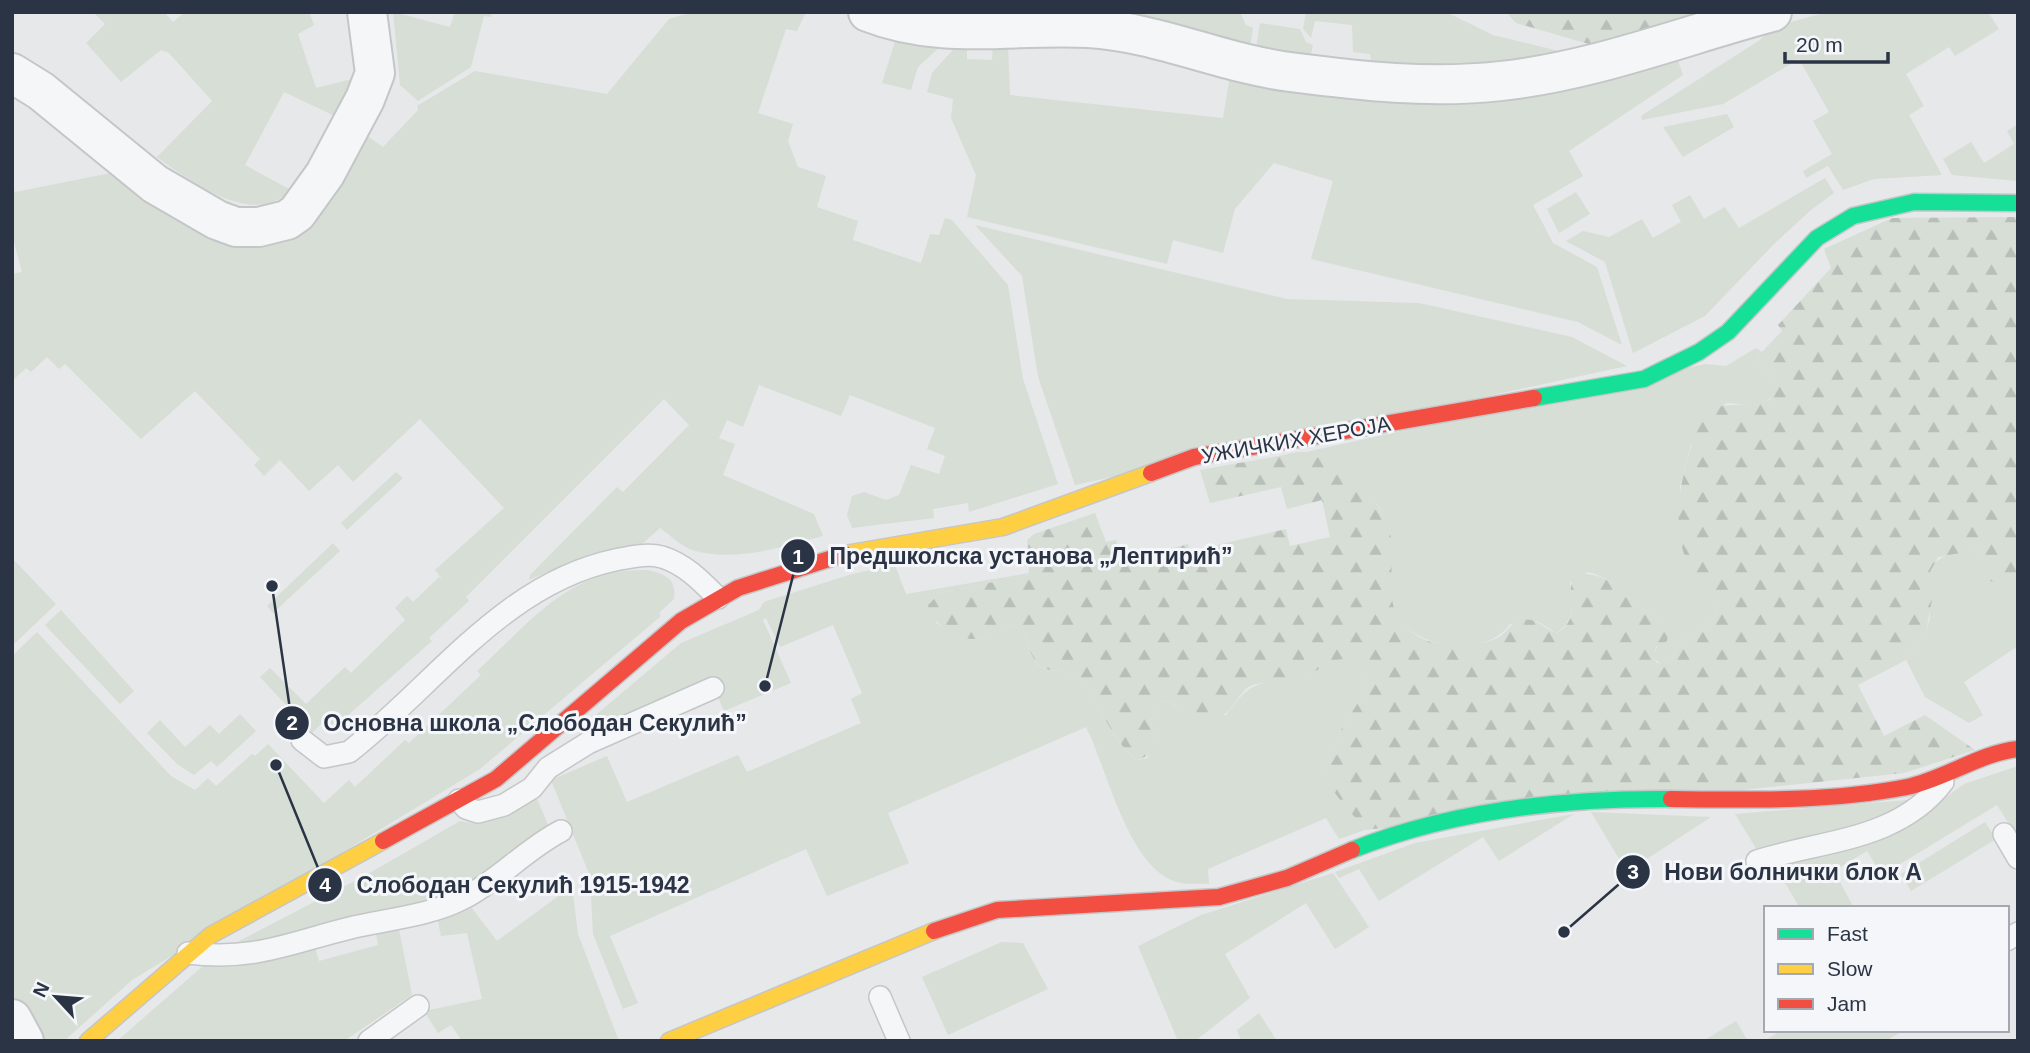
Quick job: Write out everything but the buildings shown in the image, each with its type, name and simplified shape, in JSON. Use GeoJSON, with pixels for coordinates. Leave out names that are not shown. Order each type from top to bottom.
{"type":"FeatureCollection","features":[{"type":"Feature","properties":{"kind":"street"},"geometry":{"type":"LineString","coordinates":[[12,73],[41,91],[155,184],[217,220],[236,227],[260,227],[287,220],[297,213],[331,164],[365,99],[375,73],[367,12]]}},
{"type":"Feature","properties":{"kind":"street"},"geometry":{"type":"LineString","coordinates":[[869,12],[900,24],[964,31],[1088,28],[1144,35],[1278,71],[1424,86],[1502,81],[1602,63],[1772,12]]}},
{"type":"Feature","properties":{"kind":"street","name":"УЖИЧКИХ ХЕРОЈА"},"geometry":{"type":"LineString","coordinates":[[88,1041],[211,935],[496,779],[681,621],[718,598],[779,573],[843,554],[1003,527],[1194,457],[1644,379],[1695,354],[1727,333],[1806,248],[1852,216],[1923,200],[2018,203]]}},
{"type":"Feature","properties":{"kind":"street"},"geometry":{"type":"LineString","coordinates":[[669,1041],[918,936],[997,910],[1119,905],[1241,893],[1424,826],[1560,801],[1602,798],[1792,800],[1864,794],[1949,774],[2001,751],[2018,749]]}},
{"type":"Feature","properties":{"kind":"street"},"geometry":{"type":"LineString","coordinates":[[12,1019],[24,1041]]}},
{"type":"Feature","properties":{"kind":"lane"},"geometry":{"type":"LineString","coordinates":[[302,740],[324,757],[349,752],[501,615],[543,587],[585,567],[634,556],[660,556],[698,577],[718,598]]}},
{"type":"Feature","properties":{"kind":"lane"},"geometry":{"type":"LineString","coordinates":[[458,800],[466,808],[478,812],[504,805],[532,788],[548,768],[588,743],[713,688]]}},
{"type":"Feature","properties":{"kind":"lane"},"geometry":{"type":"LineString","coordinates":[[1757,861],[1843,841],[1893,824],[1936,792],[1949,774]]}},
{"type":"Feature","properties":{"kind":"lane"},"geometry":{"type":"LineString","coordinates":[[188,953],[227,958],[265,952],[349,928],[443,908],[466,897],[561,831]]}},
{"type":"Feature","properties":{"kind":"lane"},"geometry":{"type":"LineString","coordinates":[[2004,834],[2018,858]]}},
{"type":"Feature","properties":{"kind":"lane"},"geometry":{"type":"LineString","coordinates":[[880,997],[899,1041]]}},
{"type":"Feature","properties":{"kind":"lane"},"geometry":{"type":"LineString","coordinates":[[369,1041],[418,1006]]}},
{"type":"Feature","properties":{"kind":"green space"},"geometry":{"type":"Polygon","coordinates":[[[93,12],[164,12],[173,22],[185,12],[309,12],[314,25],[298,34],[316,88],[360,77],[339,118],[284,92],[245,165],[291,190],[276,201],[259,205],[241,203],[204,188],[157,157],[212,101],[169,53],[161,50],[121,82],[86,43],[105,24],[93,12]]]}},
{"type":"Feature","properties":{"kind":"green space"},"geometry":{"type":"Polygon","coordinates":[[[393,12],[450,27],[455,12],[492,12],[491,17],[484,16],[471,67],[418,101],[400,85],[393,12]]]}},
{"type":"Feature","properties":{"kind":"green space"},"geometry":{"type":"Polygon","coordinates":[[[693,12],[806,12],[797,31],[786,29],[758,113],[793,124],[788,141],[798,167],[826,176],[817,207],[858,221],[853,240],[921,263],[930,234],[939,235],[945,218],[952,220],[1008,285],[1023,379],[1058,484],[969,512],[968,503],[933,509],[934,518],[852,528],[847,515],[852,496],[864,492],[886,500],[899,495],[911,465],[939,474],[945,456],[927,449],[935,428],[850,395],[841,416],[759,385],[743,427],[727,420],[719,438],[735,444],[723,475],[814,514],[823,536],[775,549],[725,555],[692,550],[660,528],[642,544],[590,554],[529,580],[530,575],[617,487],[623,492],[689,425],[664,399],[466,597],[469,601],[429,638],[432,641],[329,732],[321,724],[312,733],[260,677],[270,668],[306,704],[345,667],[351,673],[405,620],[407,622],[395,608],[407,596],[413,602],[439,577],[443,580],[435,570],[504,508],[420,419],[353,482],[338,465],[309,491],[280,460],[264,476],[254,465],[260,459],[195,391],[141,439],[65,364],[59,369],[47,357],[31,372],[26,368],[12,381],[12,274],[22,272],[12,235],[12,187],[15,192],[116,172],[274,242],[366,135],[383,147],[418,110],[417,106],[475,71],[607,94],[669,19],[693,12]]]}},
{"type":"Feature","properties":{"kind":"green space"},"geometry":{"type":"Polygon","coordinates":[[[1099,12],[1240,12],[1246,25],[1253,28],[1250,46],[1099,12]]]}},
{"type":"Feature","properties":{"kind":"green space"},"geometry":{"type":"Polygon","coordinates":[[[1306,12],[1446,12],[1493,35],[1567,53],[1500,65],[1372,65],[1370,54],[1353,52],[1352,25],[1315,21],[1311,38],[1303,29],[1306,12]]]}},
{"type":"Feature","properties":{"kind":"green space"},"geometry":{"type":"Polygon","coordinates":[[[1506,12],[1716,12],[1599,47],[1516,23],[1506,12]]]}},
{"type":"Feature","properties":{"kind":"green space"},"geometry":{"type":"Polygon","coordinates":[[[1828,12],[1988,12],[1999,29],[1955,56],[1949,47],[1906,74],[1924,106],[1909,115],[1942,175],[1874,179],[1843,190],[1828,166],[1806,178],[1803,171],[1832,154],[1813,121],[1829,112],[1799,59],[1723,104],[1642,120],[1641,116],[1760,40],[1772,27],[1828,12]]]}},
{"type":"Feature","properties":{"kind":"green space"},"geometry":{"type":"Polygon","coordinates":[[[1260,23],[1300,29],[1306,42],[1313,45],[1310,59],[1256,48],[1260,23]]]}},
{"type":"Feature","properties":{"kind":"green space"},"geometry":{"type":"Polygon","coordinates":[[[896,38],[945,42],[918,67],[911,90],[882,83],[896,38]]]}},
{"type":"Feature","properties":{"kind":"green space"},"geometry":{"type":"Polygon","coordinates":[[[959,43],[967,44],[967,59],[992,60],[993,44],[1008,43],[1010,95],[1223,118],[1230,76],[1277,85],[1676,55],[1683,75],[1569,151],[1583,176],[1533,205],[1553,243],[1597,267],[1622,345],[1578,322],[1311,259],[1333,181],[1274,163],[1235,209],[1223,253],[1173,240],[1167,264],[967,217],[976,175],[951,118],[953,99],[927,92],[932,73],[959,43]]]}},
{"type":"Feature","properties":{"kind":"green space"},"geometry":{"type":"Polygon","coordinates":[[[1727,114],[1734,127],[1683,157],[1663,127],[1727,114]]]}},
{"type":"Feature","properties":{"kind":"green space"},"geometry":{"type":"Polygon","coordinates":[[[2018,124],[2018,181],[1952,175],[1943,159],[1971,142],[1984,163],[2014,144],[2007,131],[2018,124]]]}},
{"type":"Feature","properties":{"kind":"green space"},"geometry":{"type":"Polygon","coordinates":[[[1825,178],[1834,193],[1774,244],[1705,316],[1633,353],[1605,262],[1566,241],[1583,231],[1609,237],[1642,219],[1653,238],[1681,222],[1672,205],[1690,195],[1704,219],[1725,207],[1739,228],[1825,178]]]}},
{"type":"Feature","properties":{"kind":"green space"},"geometry":{"type":"Polygon","coordinates":[[[1576,192],[1590,214],[1559,233],[1547,209],[1576,192]]]}},
{"type":"Feature","properties":{"kind":"green space"},"geometry":{"type":"Polygon","coordinates":[[[2018,217],[2018,574],[1999,582],[1986,581],[1980,572],[1983,559],[1970,540],[1960,553],[1938,557],[1930,572],[1932,600],[1926,631],[1906,660],[1858,685],[1884,736],[1925,715],[1975,750],[1904,773],[1365,830],[1324,775],[1339,733],[1369,685],[1352,662],[1343,659],[1334,661],[1295,682],[1253,685],[1245,690],[1226,713],[1207,721],[1186,717],[1171,701],[1160,702],[1150,721],[1157,741],[1154,752],[1139,760],[1116,737],[1086,681],[1039,666],[1029,649],[1024,632],[1010,624],[984,637],[969,639],[943,627],[930,613],[928,605],[940,593],[1033,574],[1027,540],[1034,534],[1095,513],[1106,542],[1116,540],[1123,561],[1188,544],[1192,556],[1217,550],[1217,545],[1286,529],[1290,546],[1330,537],[1322,500],[1287,509],[1281,487],[1210,503],[1200,470],[1305,452],[1353,480],[1378,506],[1391,539],[1393,606],[1407,628],[1421,638],[1439,644],[1475,644],[1496,639],[1514,623],[1529,620],[1557,633],[1569,620],[1570,591],[1575,575],[1587,574],[1617,586],[1669,627],[1667,641],[1656,647],[1652,657],[1657,663],[1669,664],[1682,642],[1709,623],[1716,607],[1689,565],[1679,533],[1682,481],[1703,413],[1728,405],[1770,400],[1778,384],[1760,364],[1756,348],[1762,352],[1782,331],[1778,325],[1831,268],[1824,249],[1892,218],[2018,217]]]}},
{"type":"Feature","properties":{"kind":"green space"},"geometry":{"type":"Polygon","coordinates":[[[975,225],[1287,299],[1419,303],[1572,337],[1627,366],[1075,485],[1038,377],[1022,276],[975,225]]]}},
{"type":"Feature","properties":{"kind":"green space"},"geometry":{"type":"Polygon","coordinates":[[[1756,348],[1760,364],[1778,384],[1771,398],[1758,404],[1726,403],[1691,445],[1680,486],[1684,553],[1716,607],[1709,623],[1682,642],[1669,664],[1663,665],[1651,657],[1669,628],[1667,625],[1614,584],[1588,572],[1570,583],[1570,617],[1556,633],[1537,621],[1510,624],[1499,635],[1468,646],[1451,646],[1419,636],[1395,614],[1390,601],[1387,588],[1388,532],[1378,506],[1354,482],[1306,452],[1705,364],[1726,366],[1756,348]]]}},
{"type":"Feature","properties":{"kind":"green space"},"geometry":{"type":"Polygon","coordinates":[[[396,472],[403,478],[347,530],[341,523],[396,472]]]}},
{"type":"Feature","properties":{"kind":"green space"},"geometry":{"type":"Polygon","coordinates":[[[1027,540],[1034,574],[939,593],[936,623],[972,639],[986,636],[1010,624],[1024,632],[1029,649],[1039,666],[1086,681],[1116,737],[1132,756],[1139,760],[1147,758],[1157,741],[1150,721],[1160,702],[1171,701],[1182,714],[1226,715],[1251,688],[1265,683],[1294,682],[1333,661],[1351,661],[1369,685],[1339,733],[1324,775],[1365,830],[1339,839],[1326,818],[1208,869],[1209,884],[1177,882],[1160,873],[1145,858],[1132,838],[1086,727],[888,813],[909,863],[827,896],[806,849],[610,936],[638,1003],[623,1009],[593,934],[590,876],[551,780],[607,756],[627,802],[738,755],[747,772],[861,723],[851,699],[862,693],[833,625],[780,647],[766,618],[763,620],[791,683],[724,711],[717,695],[581,738],[578,730],[681,643],[759,610],[764,602],[852,574],[895,565],[906,594],[1029,573],[1027,540]]]}},
{"type":"Feature","properties":{"kind":"green space"},"geometry":{"type":"Polygon","coordinates":[[[1970,540],[1983,559],[1982,565],[2013,576],[2018,574],[2018,651],[2015,648],[1964,682],[1983,715],[1969,723],[1925,697],[1906,660],[1926,631],[1930,618],[1930,572],[1935,562],[1970,540]]]}},
{"type":"Feature","properties":{"kind":"green space"},"geometry":{"type":"Polygon","coordinates":[[[333,543],[340,551],[273,613],[267,606],[333,543]]]}},
{"type":"Feature","properties":{"kind":"green space"},"geometry":{"type":"Polygon","coordinates":[[[12,558],[56,604],[12,646],[12,558]]]}},
{"type":"Feature","properties":{"kind":"green space"},"geometry":{"type":"Polygon","coordinates":[[[648,570],[668,578],[674,587],[674,599],[659,613],[661,616],[480,769],[132,980],[64,1041],[40,1041],[12,996],[12,656],[37,632],[171,776],[195,790],[208,778],[216,786],[252,754],[255,756],[268,744],[324,803],[349,780],[355,787],[405,740],[409,743],[481,675],[477,671],[553,601],[596,578],[620,571],[648,570]]]}},
{"type":"Feature","properties":{"kind":"green space"},"geometry":{"type":"Polygon","coordinates":[[[61,610],[134,691],[120,704],[45,625],[61,610]]]}},
{"type":"Feature","properties":{"kind":"green space"},"geometry":{"type":"Polygon","coordinates":[[[240,714],[256,731],[217,767],[211,761],[194,775],[177,764],[147,733],[160,720],[185,747],[210,725],[219,734],[240,714]]]}},
{"type":"Feature","properties":{"kind":"green space"},"geometry":{"type":"Polygon","coordinates":[[[2018,766],[2018,830],[2014,832],[1997,805],[1882,875],[1867,851],[1834,871],[1853,906],[1799,906],[1773,863],[1916,819],[1964,784],[2018,766]]]}},
{"type":"Feature","properties":{"kind":"green space"},"geometry":{"type":"Polygon","coordinates":[[[535,794],[549,827],[470,886],[434,903],[222,950],[366,875],[460,821],[476,824],[535,794]]]}},
{"type":"Feature","properties":{"kind":"green space"},"geometry":{"type":"Polygon","coordinates":[[[1908,800],[1875,821],[1856,828],[1757,850],[1735,814],[1908,800]]]}},
{"type":"Feature","properties":{"kind":"green space"},"geometry":{"type":"Polygon","coordinates":[[[1591,812],[1711,817],[1627,872],[1591,812]]]}},
{"type":"Feature","properties":{"kind":"green space"},"geometry":{"type":"Polygon","coordinates":[[[1574,814],[1499,861],[1483,837],[1379,901],[1359,869],[1339,878],[1335,872],[1415,843],[1574,814]]]}},
{"type":"Feature","properties":{"kind":"green space"},"geometry":{"type":"Polygon","coordinates":[[[1985,822],[1996,839],[1911,891],[1901,874],[1985,822]]]}},
{"type":"Feature","properties":{"kind":"green space"},"geometry":{"type":"Polygon","coordinates":[[[1333,873],[1369,927],[1335,949],[1306,903],[1225,954],[1250,998],[1195,1041],[1178,1041],[1138,946],[1201,915],[1333,873]]]}},
{"type":"Feature","properties":{"kind":"green space"},"geometry":{"type":"Polygon","coordinates":[[[572,886],[578,934],[619,1041],[462,1041],[451,1025],[438,1033],[424,1011],[482,999],[467,933],[441,936],[437,916],[472,908],[497,941],[572,886]]]}},
{"type":"Feature","properties":{"kind":"green space"},"geometry":{"type":"Polygon","coordinates":[[[398,924],[412,995],[344,1041],[117,1041],[203,966],[245,964],[314,944],[319,961],[378,945],[375,928],[398,924]]]}},
{"type":"Feature","properties":{"kind":"green space"},"geometry":{"type":"Polygon","coordinates":[[[1002,942],[1023,943],[1048,989],[948,1035],[922,977],[1002,942]]]}},
{"type":"Feature","properties":{"kind":"green space"},"geometry":{"type":"Polygon","coordinates":[[[1259,1013],[1277,1041],[1241,1041],[1237,1030],[1259,1013]]]}},
{"type":"Feature","properties":{"kind":"green space"},"geometry":{"type":"Polygon","coordinates":[[[1736,1021],[1748,1041],[1703,1041],[1736,1021]]]}},
{"type":"Feature","properties":{"kind":"green space"},"geometry":{"type":"Polygon","coordinates":[[[1779,1032],[1901,1032],[1886,1041],[1764,1041],[1779,1032]]]}},
{"type":"Feature","properties":{"kind":"traffic: fast"},"geometry":{"type":"LineString","coordinates":[[1534,398],[1644,379],[1699,352],[1728,332],[1817,238],[1853,216],[1914,202],[2018,203]]}},
{"type":"Feature","properties":{"kind":"traffic: fast"},"geometry":{"type":"LineString","coordinates":[[1352,850],[1429,825],[1509,809],[1590,801],[1671,799]]}},
{"type":"Feature","properties":{"kind":"traffic: slow"},"geometry":{"type":"LineString","coordinates":[[845,554],[1003,527],[1151,473]]}},
{"type":"Feature","properties":{"kind":"traffic: slow"},"geometry":{"type":"LineString","coordinates":[[88,1041],[211,935],[383,841]]}},
{"type":"Feature","properties":{"kind":"traffic: slow"},"geometry":{"type":"LineString","coordinates":[[669,1041],[934,931]]}},
{"type":"Feature","properties":{"kind":"traffic: jam"},"geometry":{"type":"LineString","coordinates":[[1151,473],[1194,457],[1534,398]]}},
{"type":"Feature","properties":{"kind":"traffic: jam"},"geometry":{"type":"LineString","coordinates":[[383,841],[496,779],[681,621],[738,588],[845,554]]}},
{"type":"Feature","properties":{"kind":"traffic: jam"},"geometry":{"type":"LineString","coordinates":[[1671,799],[1789,799],[1878,792],[1921,783],[2004,751],[2018,749]]}},
{"type":"Feature","properties":{"kind":"traffic: jam"},"geometry":{"type":"LineString","coordinates":[[934,931],[997,910],[1219,897],[1287,878],[1352,850]]}},
{"type":"Feature","properties":{"kind":"place","name":"Основна школа „Слободан Секулић”"},"geometry":{"type":"Point","coordinates":[272,586]}},
{"type":"Feature","properties":{"kind":"place","name":"Предшколска установа „Лептирић”"},"geometry":{"type":"Point","coordinates":[765,686]}},
{"type":"Feature","properties":{"kind":"place","name":"Слободан Секулић 1915-1942"},"geometry":{"type":"Point","coordinates":[276,765]}},
{"type":"Feature","properties":{"kind":"place","name":"Нови болнички блок А"},"geometry":{"type":"Point","coordinates":[1564,932]}}]}
